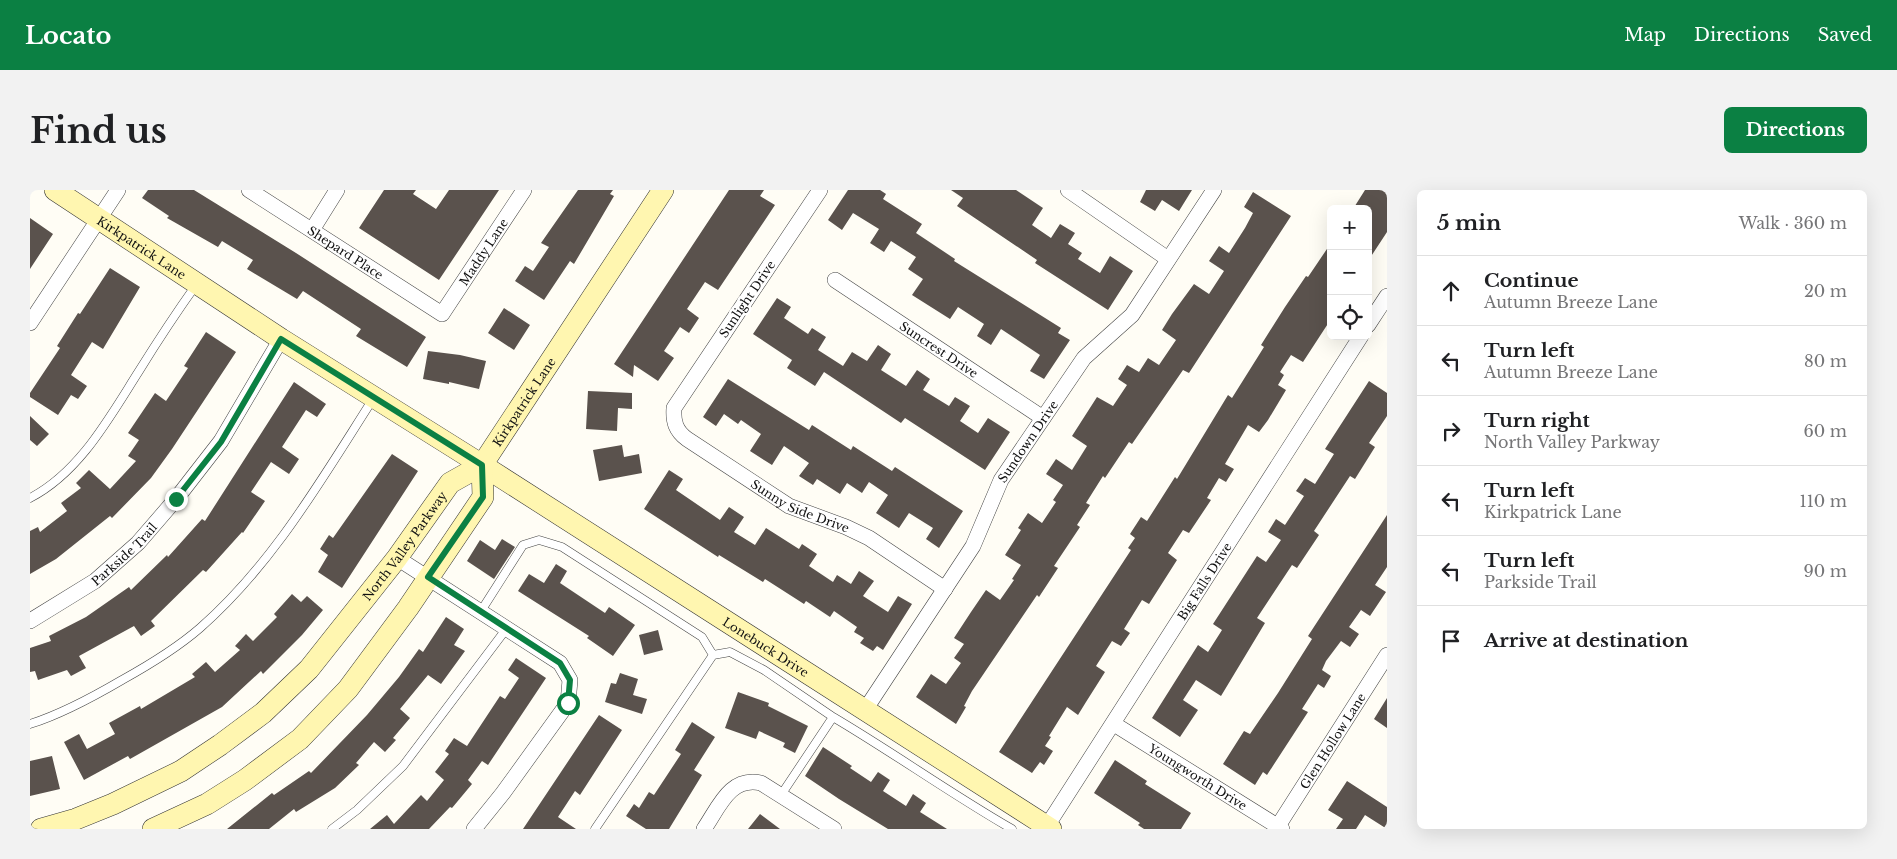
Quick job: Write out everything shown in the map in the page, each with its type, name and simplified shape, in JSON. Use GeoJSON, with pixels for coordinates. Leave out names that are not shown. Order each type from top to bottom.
{"type":"FeatureCollection","features":[{"type":"Feature","properties":{"kind":"street","name":"Kirkpatrick Lane"},"geometry":{"type":"LineString","coordinates":[[55,190],[281,339],[482,465],[663,190]]}},
{"type":"Feature","properties":{"kind":"street"},"geometry":{"type":"LineString","coordinates":[[30,323],[118,190]]}},
{"type":"Feature","properties":{"kind":"street","name":"Shepard Place"},"geometry":{"type":"LineString","coordinates":[[250,190],[442,314]]}},
{"type":"Feature","properties":{"kind":"street"},"geometry":{"type":"LineString","coordinates":[[312,230],[337,190]]}},
{"type":"Feature","properties":{"kind":"street","name":"Maddy Lane"},"geometry":{"type":"LineString","coordinates":[[442,314],[524,190]]}},
{"type":"Feature","properties":{"kind":"street","name":"Sunlight Drive"},"geometry":{"type":"LineString","coordinates":[[674,408],[820,190]]}},
{"type":"Feature","properties":{"kind":"street"},"geometry":{"type":"LineString","coordinates":[[1068,190],[1168,259]]}},
{"type":"Feature","properties":{"kind":"street","name":"Sundown Drive"},"geometry":{"type":"LineString","coordinates":[[866,710],[973,546],[1000,480],[1084,358],[1132,315],[1214,190]]}},
{"type":"Feature","properties":{"kind":"street","name":"Suncrest Drive"},"geometry":{"type":"LineString","coordinates":[[834,280],[1044,418]]}},
{"type":"Feature","properties":{"kind":"street"},"geometry":{"type":"LineString","coordinates":[[1372,319],[1387,296]]}},
{"type":"Feature","properties":{"kind":"street","name":"Parkside Trail"},"geometry":{"type":"LineString","coordinates":[[30,621],[95,581],[138,543],[221,442],[281,339]]}},
{"type":"Feature","properties":{"kind":"street","name":"Big Falls Drive"},"geometry":{"type":"LineString","coordinates":[[1049,828],[1358,340]]}},
{"type":"Feature","properties":{"kind":"street","name":"Sunny Side Drive"},"geometry":{"type":"LineString","coordinates":[[674,408],[673,418],[676,426],[680,434],[687,440],[789,506],[861,534],[945,589]]}},
{"type":"Feature","properties":{"kind":"street"},"geometry":{"type":"LineString","coordinates":[[153,829],[207,804],[245,780],[300,739],[348,689],[408,608],[483,497],[482,465]]}},
{"type":"Feature","properties":{"kind":"street","name":"North Valley Parkway"},"geometry":{"type":"LineString","coordinates":[[41,829],[76,819],[113,804],[181,771],[263,714],[309,669],[397,558],[450,483],[482,465]]}},
{"type":"Feature","properties":{"kind":"street","name":"Lonebuck Drive"},"geometry":{"type":"LineString","coordinates":[[482,465],[1049,828]]}},
{"type":"Feature","properties":{"kind":"street"},"geometry":{"type":"LineString","coordinates":[[397,558],[560,663],[570,680],[568,703],[504,793],[474,829]]}},
{"type":"Feature","properties":{"kind":"street","name":"Glen Hollow Lane"},"geometry":{"type":"LineString","coordinates":[[1280,828],[1387,655]]}},
{"type":"Feature","properties":{"kind":"street","name":"Youngworth Drive"},"geometry":{"type":"LineString","coordinates":[[1114,724],[1280,828]]}},
{"type":"Feature","properties":{"kind":"street"},"geometry":{"type":"LineString","coordinates":[[704,829],[731,789],[749,780],[761,783],[830,828]]}},
{"type":"Feature","properties":{"kind":"lane"},"geometry":{"type":"LineString","coordinates":[[30,498],[74,464],[100,432],[196,284]]}},
{"type":"Feature","properties":{"kind":"lane"},"geometry":{"type":"LineString","coordinates":[[30,724],[94,696],[154,662],[200,628],[250,578],[288,531],[374,398]]}},
{"type":"Feature","properties":{"kind":"lane"},"geometry":{"type":"LineString","coordinates":[[481,611],[523,546],[539,540],[562,547],[702,638],[713,655]]}},
{"type":"Feature","properties":{"kind":"lane"},"geometry":{"type":"LineString","coordinates":[[332,829],[356,810],[403,766],[507,628]]}},
{"type":"Feature","properties":{"kind":"lane"},"geometry":{"type":"LineString","coordinates":[[595,829],[713,655],[730,652],[764,670],[833,717],[885,747],[968,804],[1012,829]]}},
{"type":"Feature","properties":{"kind":"lane"},"geometry":{"type":"LineString","coordinates":[[781,795],[833,717]]}},
{"type":"Feature","properties":{"kind":"building"},"geometry":{"type":"Polygon","coordinates":[[[148,190],[194,190],[426,337],[407,367],[356,336],[361,329],[303,291],[297,299],[247,269],[253,260],[222,241],[218,247],[167,218],[169,216],[142,198],[148,190]]]}},
{"type":"Feature","properties":{"kind":"building"},"geometry":{"type":"Polygon","coordinates":[[[384,190],[416,190],[413,194],[436,209],[449,190],[499,190],[439,280],[359,228],[384,190]]]}},
{"type":"Feature","properties":{"kind":"building"},"geometry":{"type":"Polygon","coordinates":[[[578,190],[613,190],[610,194],[614,196],[574,264],[570,261],[544,300],[515,281],[525,266],[533,271],[549,247],[541,243],[578,190]]]}},
{"type":"Feature","properties":{"kind":"building"},"geometry":{"type":"Polygon","coordinates":[[[729,190],[764,190],[760,196],[775,205],[718,290],[705,282],[687,309],[699,318],[689,333],[680,327],[664,351],[674,358],[658,381],[634,365],[633,377],[614,364],[729,190]]]}},
{"type":"Feature","properties":{"kind":"building"},"geometry":{"type":"Polygon","coordinates":[[[848,190],[880,190],[886,194],[883,199],[922,224],[916,233],[955,259],[954,261],[1061,328],[1058,333],[1070,340],[1044,379],[1030,371],[1040,355],[1001,329],[991,345],[977,336],[984,324],[958,307],[950,319],[912,295],[923,279],[908,269],[916,257],[891,241],[884,252],[870,243],[879,229],[853,213],[842,230],[828,220],[848,190]]]}},
{"type":"Feature","properties":{"kind":"building"},"geometry":{"type":"Polygon","coordinates":[[[951,190],[1016,190],[1043,208],[1032,225],[1051,238],[1060,224],[1075,233],[1068,244],[1082,253],[1078,259],[1100,273],[1110,256],[1133,271],[1108,310],[1035,263],[1037,260],[957,206],[963,198],[951,190]]]}},
{"type":"Feature","properties":{"kind":"building"},"geometry":{"type":"Polygon","coordinates":[[[1146,190],[1192,190],[1179,211],[1162,200],[1155,211],[1140,202],[1146,190]]]}},
{"type":"Feature","properties":{"kind":"building"},"geometry":{"type":"Polygon","coordinates":[[[1365,190],[1387,190],[1387,232],[1372,255],[1372,205],[1356,205],[1365,190]]]}},
{"type":"Feature","properties":{"kind":"building"},"geometry":{"type":"Polygon","coordinates":[[[1253,192],[1291,216],[1189,373],[1183,370],[1132,444],[1129,442],[1105,478],[1103,476],[1086,503],[1090,505],[1077,525],[1080,527],[1054,566],[1058,568],[1039,597],[1037,595],[972,691],[964,706],[966,707],[956,724],[916,697],[931,674],[946,684],[961,663],[954,658],[964,644],[954,638],[986,590],[1000,600],[1014,580],[1012,579],[1021,565],[1005,555],[1021,530],[1018,528],[1028,513],[1042,523],[1056,502],[1053,500],[1063,485],[1046,474],[1056,459],[1072,470],[1087,446],[1072,436],[1097,397],[1113,406],[1127,385],[1118,379],[1127,365],[1139,372],[1148,358],[1159,365],[1176,340],[1162,330],[1172,314],[1194,284],[1209,294],[1224,271],[1209,261],[1219,246],[1229,253],[1245,228],[1253,213],[1244,207],[1253,192]]]}},
{"type":"Feature","properties":{"kind":"building"},"geometry":{"type":"Polygon","coordinates":[[[30,218],[53,234],[30,269],[30,218]]]}},
{"type":"Feature","properties":{"kind":"building"},"geometry":{"type":"Polygon","coordinates":[[[1327,249],[1327,325],[1303,362],[1291,355],[1280,372],[1284,375],[1278,385],[1286,390],[1268,420],[1259,432],[1248,425],[1225,464],[1234,469],[1226,482],[1219,478],[1207,498],[1211,500],[1189,533],[1183,530],[1168,553],[1177,560],[1149,604],[1142,600],[1124,629],[1130,633],[1121,646],[1112,641],[1096,666],[1105,672],[1078,715],[1067,707],[1045,746],[1053,751],[1044,765],[1040,762],[1032,773],[999,752],[1131,550],[1128,548],[1135,538],[1130,534],[1141,517],[1147,521],[1175,477],[1177,479],[1228,395],[1232,398],[1264,347],[1261,345],[1285,307],[1306,276],[1308,277],[1327,249]]]}},
{"type":"Feature","properties":{"kind":"building"},"geometry":{"type":"Polygon","coordinates":[[[110,268],[140,287],[103,349],[92,342],[71,375],[87,386],[78,399],[71,395],[58,415],[30,397],[30,393],[60,348],[57,346],[78,313],[80,314],[110,268]]]}},
{"type":"Feature","properties":{"kind":"building"},"geometry":{"type":"Polygon","coordinates":[[[777,298],[791,307],[784,318],[808,334],[812,328],[826,337],[818,350],[843,366],[852,352],[867,361],[878,345],[891,354],[881,370],[906,386],[917,370],[930,379],[923,390],[949,406],[955,397],[970,406],[960,421],[978,433],[988,418],[1010,432],[985,470],[905,418],[901,423],[824,372],[815,386],[787,368],[792,360],[753,334],[777,298]]]}},
{"type":"Feature","properties":{"kind":"building"},"geometry":{"type":"Polygon","coordinates":[[[504,308],[530,325],[514,350],[488,333],[504,308]]]}},
{"type":"Feature","properties":{"kind":"building"},"geometry":{"type":"Polygon","coordinates":[[[206,332],[236,352],[151,478],[112,518],[110,516],[56,559],[30,574],[30,531],[38,527],[40,532],[67,511],[61,503],[81,488],[76,483],[89,470],[110,489],[136,461],[128,456],[139,440],[128,433],[155,393],[166,401],[188,368],[184,366],[206,332]]]}},
{"type":"Feature","properties":{"kind":"building"},"geometry":{"type":"Polygon","coordinates":[[[428,351],[486,361],[479,389],[449,382],[449,384],[423,379],[428,351]]]}},
{"type":"Feature","properties":{"kind":"building"},"geometry":{"type":"Polygon","coordinates":[[[728,379],[809,430],[812,425],[851,450],[853,446],[892,471],[895,467],[963,511],[939,548],[926,539],[933,528],[909,513],[899,528],[876,513],[888,495],[869,482],[862,493],[847,483],[840,494],[817,479],[813,485],[799,476],[809,463],[784,446],[772,465],[750,451],[761,434],[741,420],[738,424],[724,414],[716,426],[703,417],[728,379]]]}},
{"type":"Feature","properties":{"kind":"building"},"geometry":{"type":"Polygon","coordinates":[[[1369,381],[1387,393],[1387,416],[1369,443],[1375,447],[1355,479],[1350,476],[1314,531],[1319,535],[1297,568],[1292,565],[1257,618],[1265,623],[1221,696],[1196,680],[1183,700],[1198,710],[1180,737],[1152,718],[1198,645],[1208,652],[1222,630],[1213,624],[1257,556],[1266,562],[1281,540],[1268,532],[1276,519],[1285,525],[1304,496],[1296,491],[1305,478],[1315,484],[1334,454],[1325,449],[1369,381]]]}},
{"type":"Feature","properties":{"kind":"building"},"geometry":{"type":"Polygon","coordinates":[[[294,382],[326,404],[317,417],[306,410],[282,447],[299,459],[289,474],[271,462],[251,492],[265,501],[243,533],[206,572],[203,570],[151,621],[155,626],[141,636],[134,626],[79,656],[86,668],[71,676],[67,670],[38,680],[35,671],[30,672],[30,648],[51,641],[49,636],[86,617],[129,587],[131,590],[167,555],[168,557],[202,519],[205,521],[294,382]]]}},
{"type":"Feature","properties":{"kind":"building"},"geometry":{"type":"Polygon","coordinates":[[[588,391],[632,393],[632,409],[618,408],[617,431],[586,429],[588,391]]]}},
{"type":"Feature","properties":{"kind":"building"},"geometry":{"type":"Polygon","coordinates":[[[30,416],[49,434],[37,446],[30,440],[30,416]]]}},
{"type":"Feature","properties":{"kind":"building"},"geometry":{"type":"Polygon","coordinates":[[[622,445],[624,457],[639,454],[642,473],[599,481],[593,450],[622,445]]]}},
{"type":"Feature","properties":{"kind":"building"},"geometry":{"type":"Polygon","coordinates":[[[392,454],[418,471],[342,588],[318,572],[328,555],[320,549],[329,535],[333,538],[392,454]]]}},
{"type":"Feature","properties":{"kind":"building"},"geometry":{"type":"Polygon","coordinates":[[[669,470],[683,479],[676,490],[720,520],[729,507],[744,517],[734,532],[755,545],[766,528],[799,549],[802,544],[817,554],[809,566],[833,582],[837,575],[851,584],[859,571],[874,581],[863,596],[888,612],[898,596],[912,604],[883,650],[877,646],[873,651],[860,643],[864,638],[854,632],[857,627],[834,611],[830,617],[806,601],[804,604],[765,579],[763,582],[719,555],[718,557],[644,509],[669,470]]]}},
{"type":"Feature","properties":{"kind":"building"},"geometry":{"type":"Polygon","coordinates":[[[1387,515],[1387,567],[1375,585],[1386,592],[1370,616],[1361,610],[1349,627],[1359,634],[1350,647],[1341,641],[1326,661],[1322,670],[1331,676],[1324,688],[1318,684],[1302,709],[1308,712],[1267,775],[1263,772],[1255,785],[1223,764],[1244,731],[1250,734],[1278,693],[1312,639],[1308,636],[1387,515]]]}},
{"type":"Feature","properties":{"kind":"building"},"geometry":{"type":"Polygon","coordinates":[[[502,539],[515,547],[494,579],[467,561],[480,540],[495,550],[502,539]]]}},
{"type":"Feature","properties":{"kind":"building"},"geometry":{"type":"Polygon","coordinates":[[[556,564],[567,571],[560,583],[605,613],[609,607],[635,625],[613,656],[587,638],[589,636],[518,591],[529,574],[544,583],[556,564]]]}},
{"type":"Feature","properties":{"kind":"building"},"geometry":{"type":"Polygon","coordinates":[[[292,594],[301,602],[307,596],[323,610],[302,635],[263,674],[261,671],[222,707],[130,759],[128,756],[84,780],[64,742],[79,734],[87,749],[115,734],[109,723],[140,706],[141,709],[195,677],[192,674],[206,662],[215,672],[240,650],[235,646],[246,634],[253,641],[277,617],[274,614],[292,594]]]}},
{"type":"Feature","properties":{"kind":"building"},"geometry":{"type":"Polygon","coordinates":[[[446,617],[464,629],[454,645],[465,651],[441,684],[428,675],[400,709],[410,718],[393,738],[396,740],[385,752],[374,742],[356,763],[359,765],[335,788],[296,812],[294,809],[269,829],[227,829],[272,793],[274,795],[309,771],[311,773],[367,715],[399,677],[419,649],[423,652],[446,617]]]}},
{"type":"Feature","properties":{"kind":"building"},"geometry":{"type":"Polygon","coordinates":[[[658,630],[663,650],[644,655],[639,635],[658,630]]]}},
{"type":"Feature","properties":{"kind":"building"},"geometry":{"type":"Polygon","coordinates":[[[516,658],[546,678],[488,765],[482,761],[468,780],[472,784],[452,808],[450,807],[429,829],[370,829],[387,815],[394,824],[421,795],[427,801],[444,780],[435,772],[449,754],[445,751],[454,738],[467,746],[500,696],[505,699],[519,678],[508,670],[516,658]]]}},
{"type":"Feature","properties":{"kind":"building"},"geometry":{"type":"Polygon","coordinates":[[[620,673],[638,679],[633,695],[647,699],[642,714],[605,702],[611,683],[616,684],[620,673]]]}},
{"type":"Feature","properties":{"kind":"building"},"geometry":{"type":"Polygon","coordinates":[[[738,692],[769,703],[768,706],[808,726],[795,753],[783,747],[785,743],[759,731],[756,739],[725,728],[738,692]]]}},
{"type":"Feature","properties":{"kind":"building"},"geometry":{"type":"Polygon","coordinates":[[[1387,698],[1387,728],[1374,719],[1387,698]]]}},
{"type":"Feature","properties":{"kind":"building"},"geometry":{"type":"Polygon","coordinates":[[[599,715],[622,730],[580,795],[575,791],[558,817],[576,829],[523,829],[599,715]]]}},
{"type":"Feature","properties":{"kind":"building"},"geometry":{"type":"Polygon","coordinates":[[[692,722],[715,737],[694,770],[702,775],[669,829],[646,829],[626,816],[634,804],[639,808],[649,792],[654,795],[681,754],[675,750],[692,722]]]}},
{"type":"Feature","properties":{"kind":"building"},"geometry":{"type":"Polygon","coordinates":[[[823,747],[852,766],[850,768],[871,782],[878,772],[890,780],[883,791],[906,806],[913,794],[926,803],[920,812],[947,829],[888,829],[839,799],[805,776],[823,747]]]}},
{"type":"Feature","properties":{"kind":"building"},"geometry":{"type":"Polygon","coordinates":[[[52,756],[60,789],[30,796],[30,761],[52,756]]]}},
{"type":"Feature","properties":{"kind":"building"},"geometry":{"type":"Polygon","coordinates":[[[1115,760],[1147,781],[1145,784],[1191,813],[1181,829],[1144,829],[1138,825],[1140,823],[1094,793],[1115,760]]]}},
{"type":"Feature","properties":{"kind":"building"},"geometry":{"type":"Polygon","coordinates":[[[1347,781],[1387,807],[1387,829],[1365,815],[1356,829],[1336,829],[1343,819],[1328,810],[1347,781]]]}},
{"type":"Feature","properties":{"kind":"building"},"geometry":{"type":"Polygon","coordinates":[[[760,814],[780,829],[748,829],[760,814]]]}},
{"type":"Feature","properties":{"kind":"route"},"geometry":{"type":"LineString","coordinates":[[176,499],[221,442],[281,339],[482,465],[483,497],[428,577],[560,663],[570,680],[568,703]]}}]}
